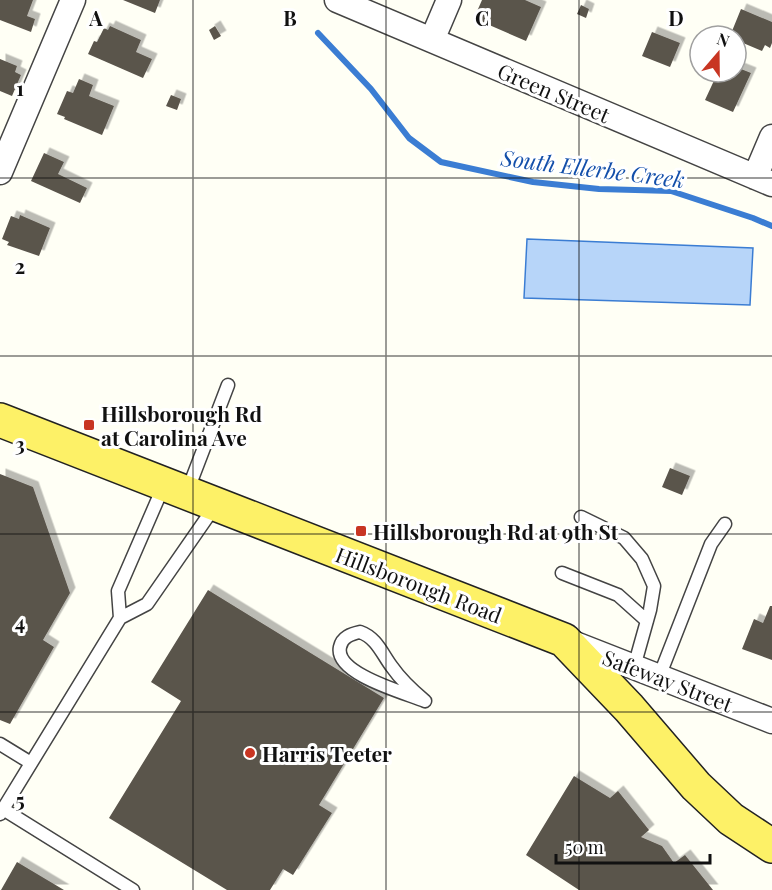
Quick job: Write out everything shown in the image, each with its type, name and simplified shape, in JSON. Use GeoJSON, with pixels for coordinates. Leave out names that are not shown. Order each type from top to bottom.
{"type":"FeatureCollection","features":[{"type":"Feature","properties":{"kind":"main road","name":"Hillsborough Road"},"geometry":{"type":"LineString","coordinates":[[0,420],[564,640],[629,708],[696,786],[731,819],[772,846]]}},
{"type":"Feature","properties":{"kind":"street"},"geometry":{"type":"LineString","coordinates":[[0,172],[73,0]]}},
{"type":"Feature","properties":{"kind":"street","name":"Green Street"},"geometry":{"type":"LineString","coordinates":[[337,0],[764,181]]}},
{"type":"Feature","properties":{"kind":"street"},"geometry":{"type":"LineString","coordinates":[[432,40],[449,0]]}},
{"type":"Feature","properties":{"kind":"street"},"geometry":{"type":"LineString","coordinates":[[764,181],[772,136]]}},
{"type":"Feature","properties":{"kind":"street","name":"Safeway Street"},"geometry":{"type":"LineString","coordinates":[[564,640],[772,721]]}},
{"type":"Feature","properties":{"kind":"lane"},"geometry":{"type":"LineString","coordinates":[[133,890],[2,811],[120,618],[147,604],[228,385]]}},
{"type":"Feature","properties":{"kind":"lane"},"geometry":{"type":"LineString","coordinates":[[120,618],[118,591],[189,494]]}},
{"type":"Feature","properties":{"kind":"lane"},"geometry":{"type":"LineString","coordinates":[[581,517],[624,538],[642,559],[654,586],[634,667]]}},
{"type":"Feature","properties":{"kind":"lane"},"geometry":{"type":"LineString","coordinates":[[659,677],[711,544],[725,524]]}},
{"type":"Feature","properties":{"kind":"lane"},"geometry":{"type":"LineString","coordinates":[[562,573],[618,595],[646,621]]}},
{"type":"Feature","properties":{"kind":"lane"},"geometry":{"type":"LineString","coordinates":[[360,632],[370,636],[391,667],[425,701],[377,683],[354,671],[341,659],[339,650],[342,640],[350,634],[360,632]]}},
{"type":"Feature","properties":{"kind":"lane"},"geometry":{"type":"LineString","coordinates":[[0,744],[31,763]]}},
{"type":"Feature","properties":{"kind":"water"},"geometry":{"type":"Polygon","coordinates":[[[527,239],[753,248],[750,305],[524,298],[527,239]]]}},
{"type":"Feature","properties":{"kind":"building"},"geometry":{"type":"Polygon","coordinates":[[[0,0],[33,0],[27,16],[35,19],[31,32],[0,20],[0,0]]]}},
{"type":"Feature","properties":{"kind":"building"},"geometry":{"type":"Polygon","coordinates":[[[123,0],[160,0],[155,13],[123,0]]]}},
{"type":"Feature","properties":{"kind":"building"},"geometry":{"type":"Polygon","coordinates":[[[482,0],[525,0],[541,7],[526,41],[480,21],[481,19],[475,16],[482,0]]]}},
{"type":"Feature","properties":{"kind":"building"},"geometry":{"type":"Polygon","coordinates":[[[581,5],[589,9],[586,18],[577,14],[581,5]]]}},
{"type":"Feature","properties":{"kind":"building"},"geometry":{"type":"Polygon","coordinates":[[[741,9],[772,22],[770,48],[765,45],[762,51],[748,45],[748,24],[735,24],[741,9]]]}},
{"type":"Feature","properties":{"kind":"building"},"geometry":{"type":"Polygon","coordinates":[[[110,26],[141,40],[136,52],[152,59],[143,78],[88,54],[104,28],[108,30],[110,26]]]}},
{"type":"Feature","properties":{"kind":"building"},"geometry":{"type":"Polygon","coordinates":[[[215,26],[221,36],[214,40],[209,30],[215,26]]]}},
{"type":"Feature","properties":{"kind":"building"},"geometry":{"type":"Polygon","coordinates":[[[652,32],[680,43],[670,67],[642,56],[652,32]]]}},
{"type":"Feature","properties":{"kind":"building"},"geometry":{"type":"Polygon","coordinates":[[[0,59],[17,66],[15,72],[21,75],[12,96],[0,91],[0,59]]]}},
{"type":"Feature","properties":{"kind":"building"},"geometry":{"type":"Polygon","coordinates":[[[79,79],[93,85],[89,96],[114,106],[102,135],[57,114],[67,91],[73,93],[79,79]]]}},
{"type":"Feature","properties":{"kind":"building"},"geometry":{"type":"Polygon","coordinates":[[[712,84],[746,84],[733,112],[705,100],[712,84]]]}},
{"type":"Feature","properties":{"kind":"building"},"geometry":{"type":"Polygon","coordinates":[[[171,95],[181,99],[177,110],[166,106],[171,95]]]}},
{"type":"Feature","properties":{"kind":"building"},"geometry":{"type":"Polygon","coordinates":[[[44,153],[64,162],[58,174],[87,188],[80,203],[31,181],[44,153]]]}},
{"type":"Feature","properties":{"kind":"building"},"geometry":{"type":"Polygon","coordinates":[[[20,215],[50,228],[39,256],[7,245],[9,242],[2,239],[11,216],[19,219],[20,215]]]}},
{"type":"Feature","properties":{"kind":"building"},"geometry":{"type":"Polygon","coordinates":[[[670,468],[690,476],[682,495],[662,487],[670,468]]]}},
{"type":"Feature","properties":{"kind":"building"},"geometry":{"type":"Polygon","coordinates":[[[0,474],[33,487],[70,593],[43,640],[54,647],[10,724],[0,720],[0,474]]]}},
{"type":"Feature","properties":{"kind":"building","name":"Harris Teeter"},"geometry":{"type":"Polygon","coordinates":[[[208,590],[384,698],[319,805],[332,813],[293,875],[283,869],[270,890],[227,890],[109,818],[181,701],[151,682],[208,590]]]}},
{"type":"Feature","properties":{"kind":"building"},"geometry":{"type":"Polygon","coordinates":[[[772,606],[772,660],[742,649],[754,619],[763,623],[772,606]]]}},
{"type":"Feature","properties":{"kind":"building"},"geometry":{"type":"Polygon","coordinates":[[[574,776],[610,798],[618,791],[649,830],[641,837],[662,846],[674,863],[685,855],[713,890],[579,890],[526,855],[574,776]]]}},
{"type":"Feature","properties":{"kind":"building"},"geometry":{"type":"Polygon","coordinates":[[[17,862],[64,890],[1,890],[17,862]]]}},
{"type":"Feature","properties":{"kind":"waterway","name":"South Ellerbe Creek"},"geometry":{"type":"LineString","coordinates":[[318,33],[371,89],[409,138],[441,162],[533,182],[599,189],[671,191],[772,226]]}},
{"type":"Feature","properties":{"kind":"place","name":"Hillsborough Rd at Carolina Ave"},"geometry":{"type":"Point","coordinates":[89,425]}},
{"type":"Feature","properties":{"kind":"place","name":"Hillsborough Rd at 9th St"},"geometry":{"type":"Point","coordinates":[361,531]}},
{"type":"Feature","properties":{"kind":"place","name":"Harris Teeter"},"geometry":{"type":"Point","coordinates":[250,753]}}]}
